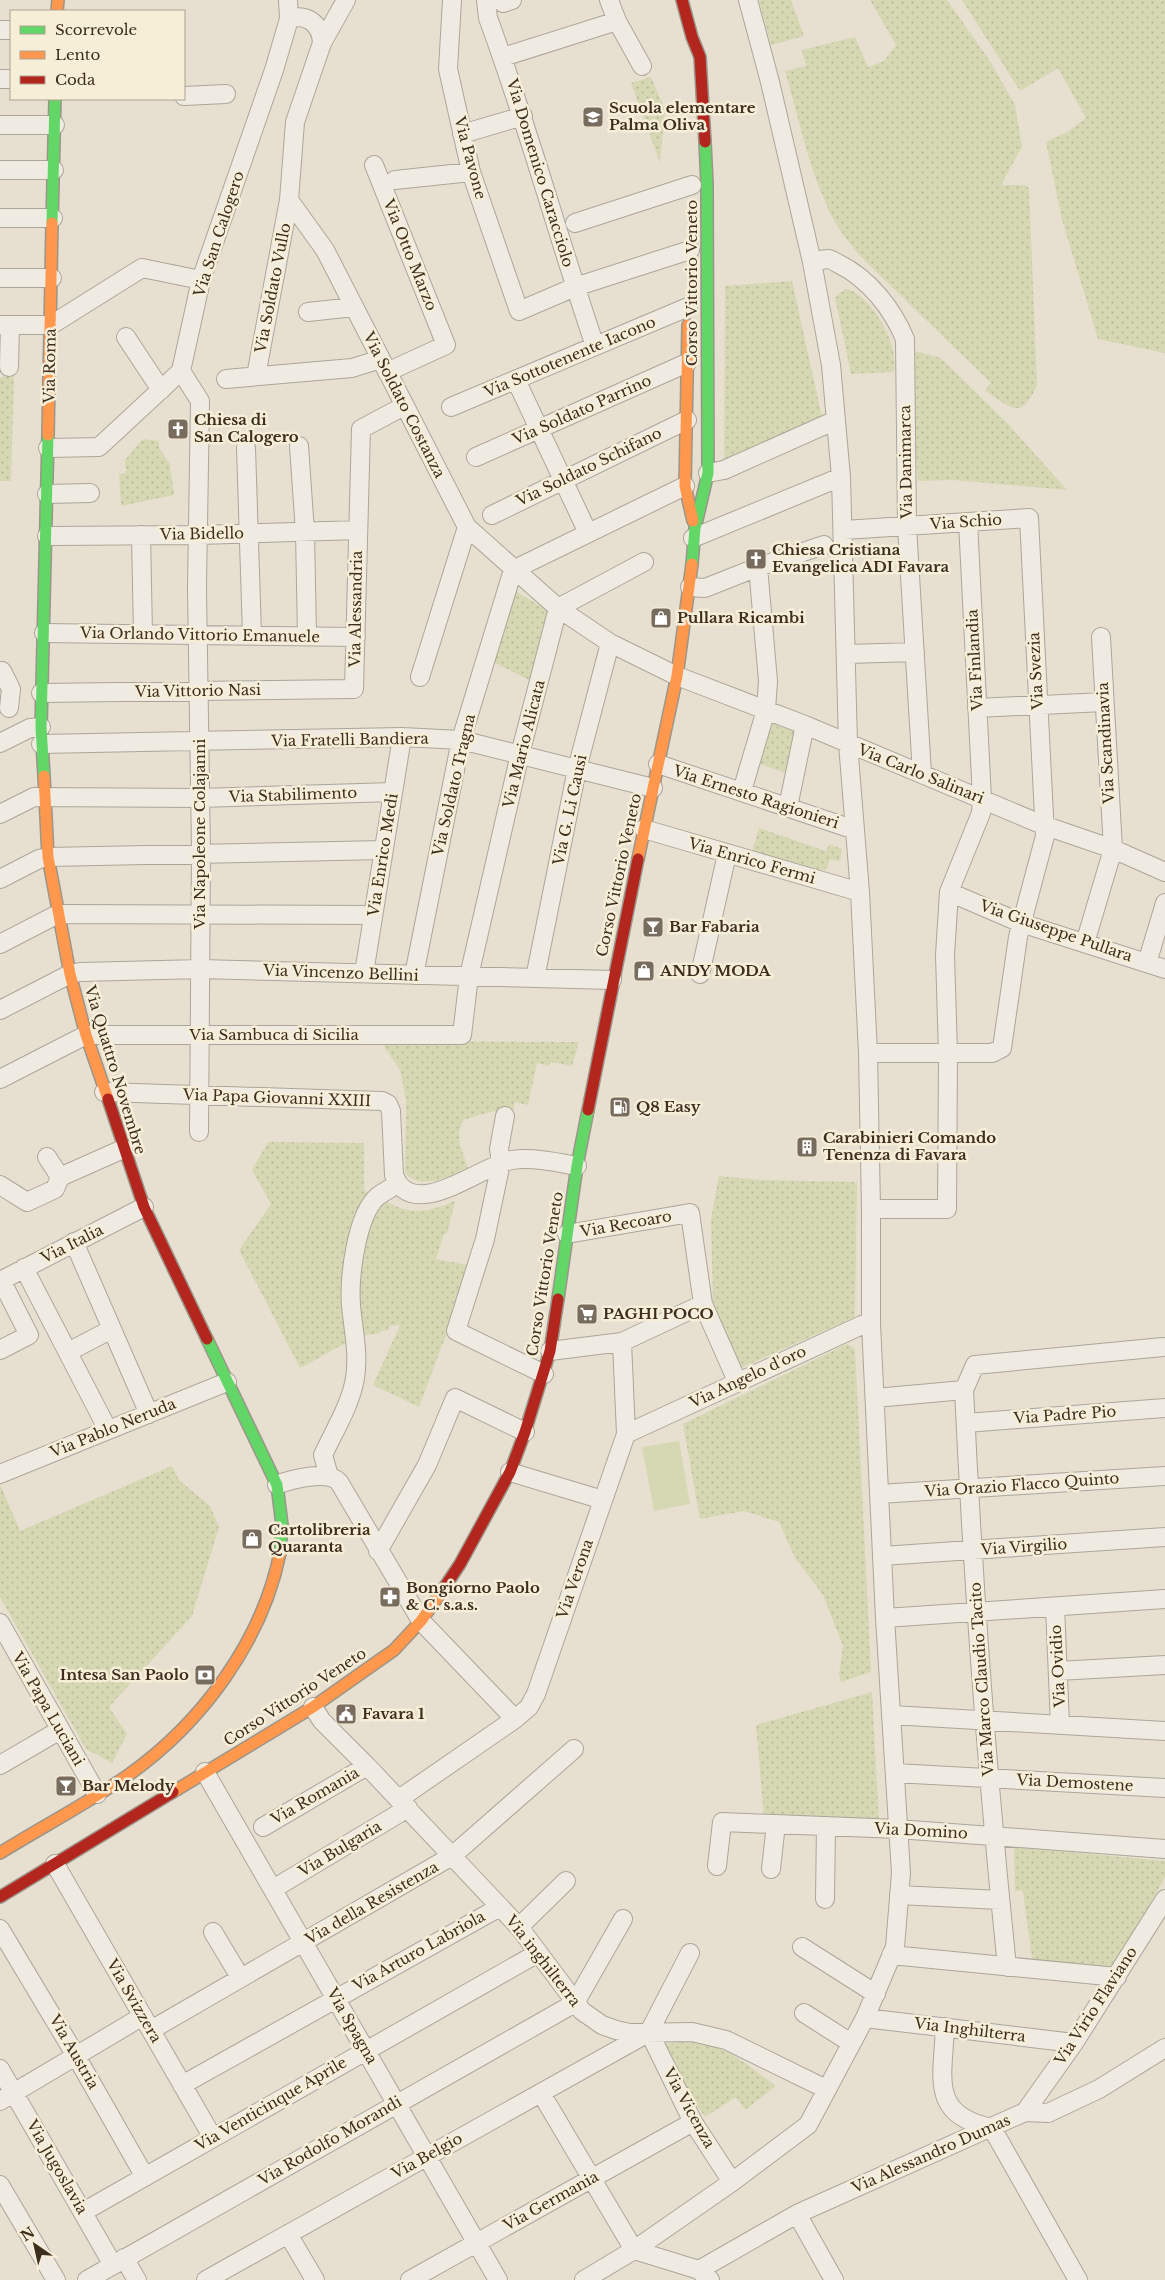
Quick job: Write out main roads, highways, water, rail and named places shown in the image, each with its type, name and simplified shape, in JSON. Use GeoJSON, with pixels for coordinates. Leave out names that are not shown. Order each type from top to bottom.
{"type":"FeatureCollection","features":[{"type":"Feature","properties":{"kind":"main road","name":"Corso Vittorio Veneto"},"geometry":{"type":"LineString","coordinates":[[0,1897],[313,1707],[394,1650],[421,1621],[460,1564],[510,1472],[525,1432],[550,1351],[577,1166],[612,980],[677,676],[690,586],[694,533],[708,473],[707,184],[700,57],[692,37],[682,0]]}},
{"type":"Feature","properties":{"kind":"main road","name":"Corso Vittorio Veneto"},"geometry":{"type":"LineString","coordinates":[[687,58],[692,37]]}},
{"type":"Feature","properties":{"kind":"main road","name":"Via Roma"},"geometry":{"type":"LineString","coordinates":[[44,633],[56,100]]}},
{"type":"Feature","properties":{"kind":"main road","name":"Corso Vittorio Veneto"},"geometry":{"type":"LineString","coordinates":[[689,302],[685,486],[694,533]]}},
{"type":"Feature","properties":{"kind":"main road","name":"Via Quattro Novembre"},"geometry":{"type":"LineString","coordinates":[[2,1848],[128,1775],[151,1757],[198,1710],[241,1653],[258,1623],[273,1588],[281,1549],[282,1519],[277,1485],[144,1207],[104,1092],[86,1035],[70,974],[48,857],[43,797],[41,693],[44,633]]}},
{"type":"Feature","properties":{"kind":"place","name":"Scuola elementare Palma Oliva"},"geometry":{"type":"Point","coordinates":[593,117]}},
{"type":"Feature","properties":{"kind":"place","name":"Chiesa di San Calogero"},"geometry":{"type":"Point","coordinates":[178,429]}},
{"type":"Feature","properties":{"kind":"place","name":"Chiesa Cristiana Evangelica ADI Favara"},"geometry":{"type":"Point","coordinates":[756,559]}},
{"type":"Feature","properties":{"kind":"place","name":"Pullara Ricambi"},"geometry":{"type":"Point","coordinates":[661,618]}},
{"type":"Feature","properties":{"kind":"place","name":"Bar Fabaria"},"geometry":{"type":"Point","coordinates":[653,927]}},
{"type":"Feature","properties":{"kind":"place","name":"ANDY MODA"},"geometry":{"type":"Point","coordinates":[644,971]}},
{"type":"Feature","properties":{"kind":"place","name":"Q8 Easy"},"geometry":{"type":"Point","coordinates":[620,1107]}},
{"type":"Feature","properties":{"kind":"place","name":"Carabinieri Comando Tenenza di Favara"},"geometry":{"type":"Point","coordinates":[807,1147]}},
{"type":"Feature","properties":{"kind":"place","name":"PAGHI POCO"},"geometry":{"type":"Point","coordinates":[587,1314]}},
{"type":"Feature","properties":{"kind":"place","name":"Cartolibreria Quaranta"},"geometry":{"type":"Point","coordinates":[252,1539]}},
{"type":"Feature","properties":{"kind":"place","name":"Bongiorno Paolo & C. s.a.s."},"geometry":{"type":"Point","coordinates":[390,1597]}},
{"type":"Feature","properties":{"kind":"place","name":"Intesa San Paolo"},"geometry":{"type":"Point","coordinates":[205,1675]}},
{"type":"Feature","properties":{"kind":"place","name":"Favara 1"},"geometry":{"type":"Point","coordinates":[346,1714]}},
{"type":"Feature","properties":{"kind":"place","name":"Bar Melody"},"geometry":{"type":"Point","coordinates":[66,1786]}}]}
